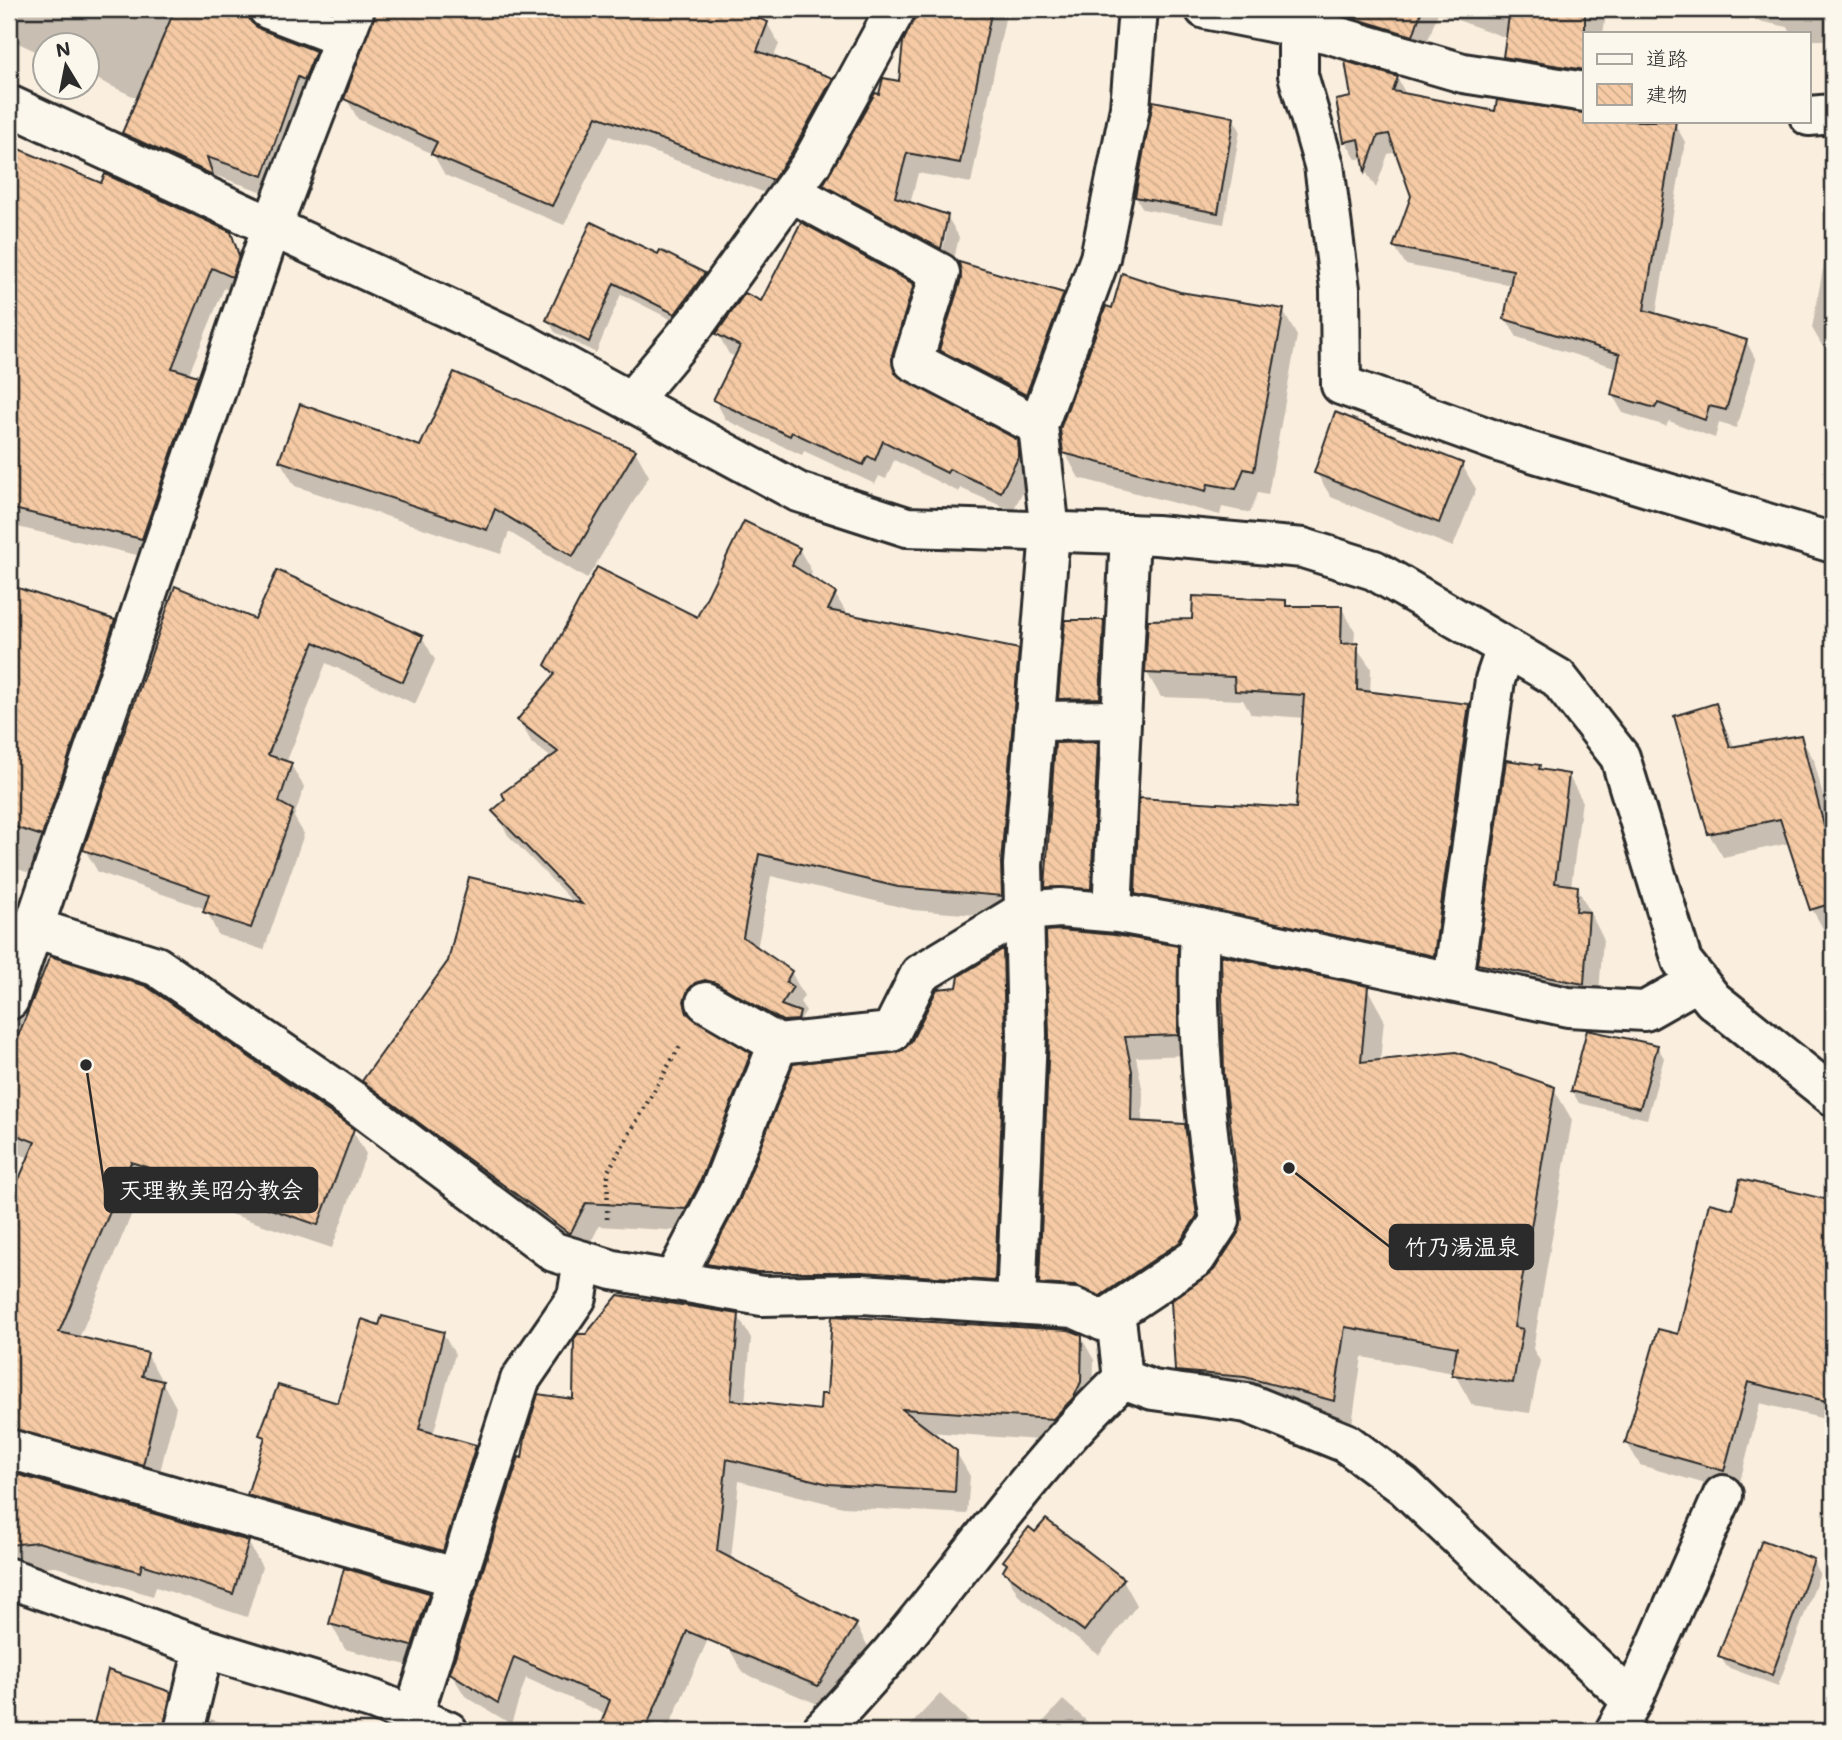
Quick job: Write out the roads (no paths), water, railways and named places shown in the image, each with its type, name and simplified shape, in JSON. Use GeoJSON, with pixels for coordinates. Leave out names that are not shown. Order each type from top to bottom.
{"type":"FeatureCollection","features":[{"type":"Feature","properties":{"kind":"street"},"geometry":{"type":"LineString","coordinates":[[12,983],[34,928],[272,226],[349,23],[268,9]]}},
{"type":"Feature","properties":{"kind":"street"},"geometry":{"type":"LineString","coordinates":[[632,400],[700,318],[811,164],[896,9]]}},
{"type":"Feature","properties":{"kind":"street"},"geometry":{"type":"LineString","coordinates":[[1016,1304],[1027,1035],[1023,865],[1050,532],[1038,426],[1100,258],[1130,107],[1138,9]]}},
{"type":"Feature","properties":{"kind":"street"},"geometry":{"type":"LineString","coordinates":[[1205,9],[1298,28],[1463,74],[1583,92]]}},
{"type":"Feature","properties":{"kind":"street"},"geometry":{"type":"LineString","coordinates":[[1298,28],[1298,75],[1324,165],[1340,289],[1340,385],[1502,443],[1833,543]]}},
{"type":"Feature","properties":{"kind":"street"},"geometry":{"type":"LineString","coordinates":[[9,105],[523,343],[798,492],[908,527],[1130,534],[1303,548],[1374,570],[1558,678],[1620,757],[1682,961],[1713,1000],[1833,1096]]}},
{"type":"Feature","properties":{"kind":"street"},"geometry":{"type":"LineString","coordinates":[[1811,116],[1833,114]]}},
{"type":"Feature","properties":{"kind":"street"},"geometry":{"type":"LineString","coordinates":[[791,192],[940,274],[913,361],[1038,426]]}},
{"type":"Feature","properties":{"kind":"street"},"geometry":{"type":"LineString","coordinates":[[1112,912],[1119,720],[1130,534]]}},
{"type":"Feature","properties":{"kind":"street"},"geometry":{"type":"LineString","coordinates":[[1453,980],[1495,680],[1506,648]]}},
{"type":"Feature","properties":{"kind":"street"},"geometry":{"type":"LineString","coordinates":[[1034,721],[1119,720]]}},
{"type":"Feature","properties":{"kind":"street"},"geometry":{"type":"LineString","coordinates":[[706,1002],[779,1044],[891,1032],[920,974],[1024,911],[1060,908],[1112,912],[1200,928],[1453,980],[1568,1007],[1645,1011],[1698,981]]}},
{"type":"Feature","properties":{"kind":"street"},"geometry":{"type":"LineString","coordinates":[[34,928],[156,966],[353,1101],[554,1252],[595,1265],[762,1296],[862,1294],[1074,1308],[1117,1327],[1123,1379]]}},
{"type":"Feature","properties":{"kind":"street"},"geometry":{"type":"LineString","coordinates":[[1102,1321],[1196,1258],[1220,1221],[1209,1146],[1196,993],[1200,928]]}},
{"type":"Feature","properties":{"kind":"street"},"geometry":{"type":"LineString","coordinates":[[673,1281],[720,1191],[779,1044]]}},
{"type":"Feature","properties":{"kind":"street"},"geometry":{"type":"LineString","coordinates":[[391,1717],[458,1578],[520,1381],[577,1297],[595,1265]]}},
{"type":"Feature","properties":{"kind":"street"},"geometry":{"type":"LineString","coordinates":[[1123,1379],[1153,1390],[1247,1403],[1346,1443],[1404,1486],[1623,1716],[1723,1495]]}},
{"type":"Feature","properties":{"kind":"street"},"geometry":{"type":"LineString","coordinates":[[821,1731],[893,1652],[1025,1487],[1096,1405],[1123,1379]]}},
{"type":"Feature","properties":{"kind":"street"},"geometry":{"type":"LineString","coordinates":[[9,1449],[458,1578]]}},
{"type":"Feature","properties":{"kind":"street"},"geometry":{"type":"LineString","coordinates":[[9,1578],[391,1717],[449,1731]]}},
{"type":"Feature","properties":{"kind":"street"},"geometry":{"type":"LineString","coordinates":[[184,1731],[204,1648]]}},
{"type":"Feature","properties":{"kind":"place","name":"天理教美昭分教会"},"geometry":{"type":"Point","coordinates":[86,1065]}},
{"type":"Feature","properties":{"kind":"place","name":"竹乃湯温泉"},"geometry":{"type":"Point","coordinates":[1289,1168]}}]}
